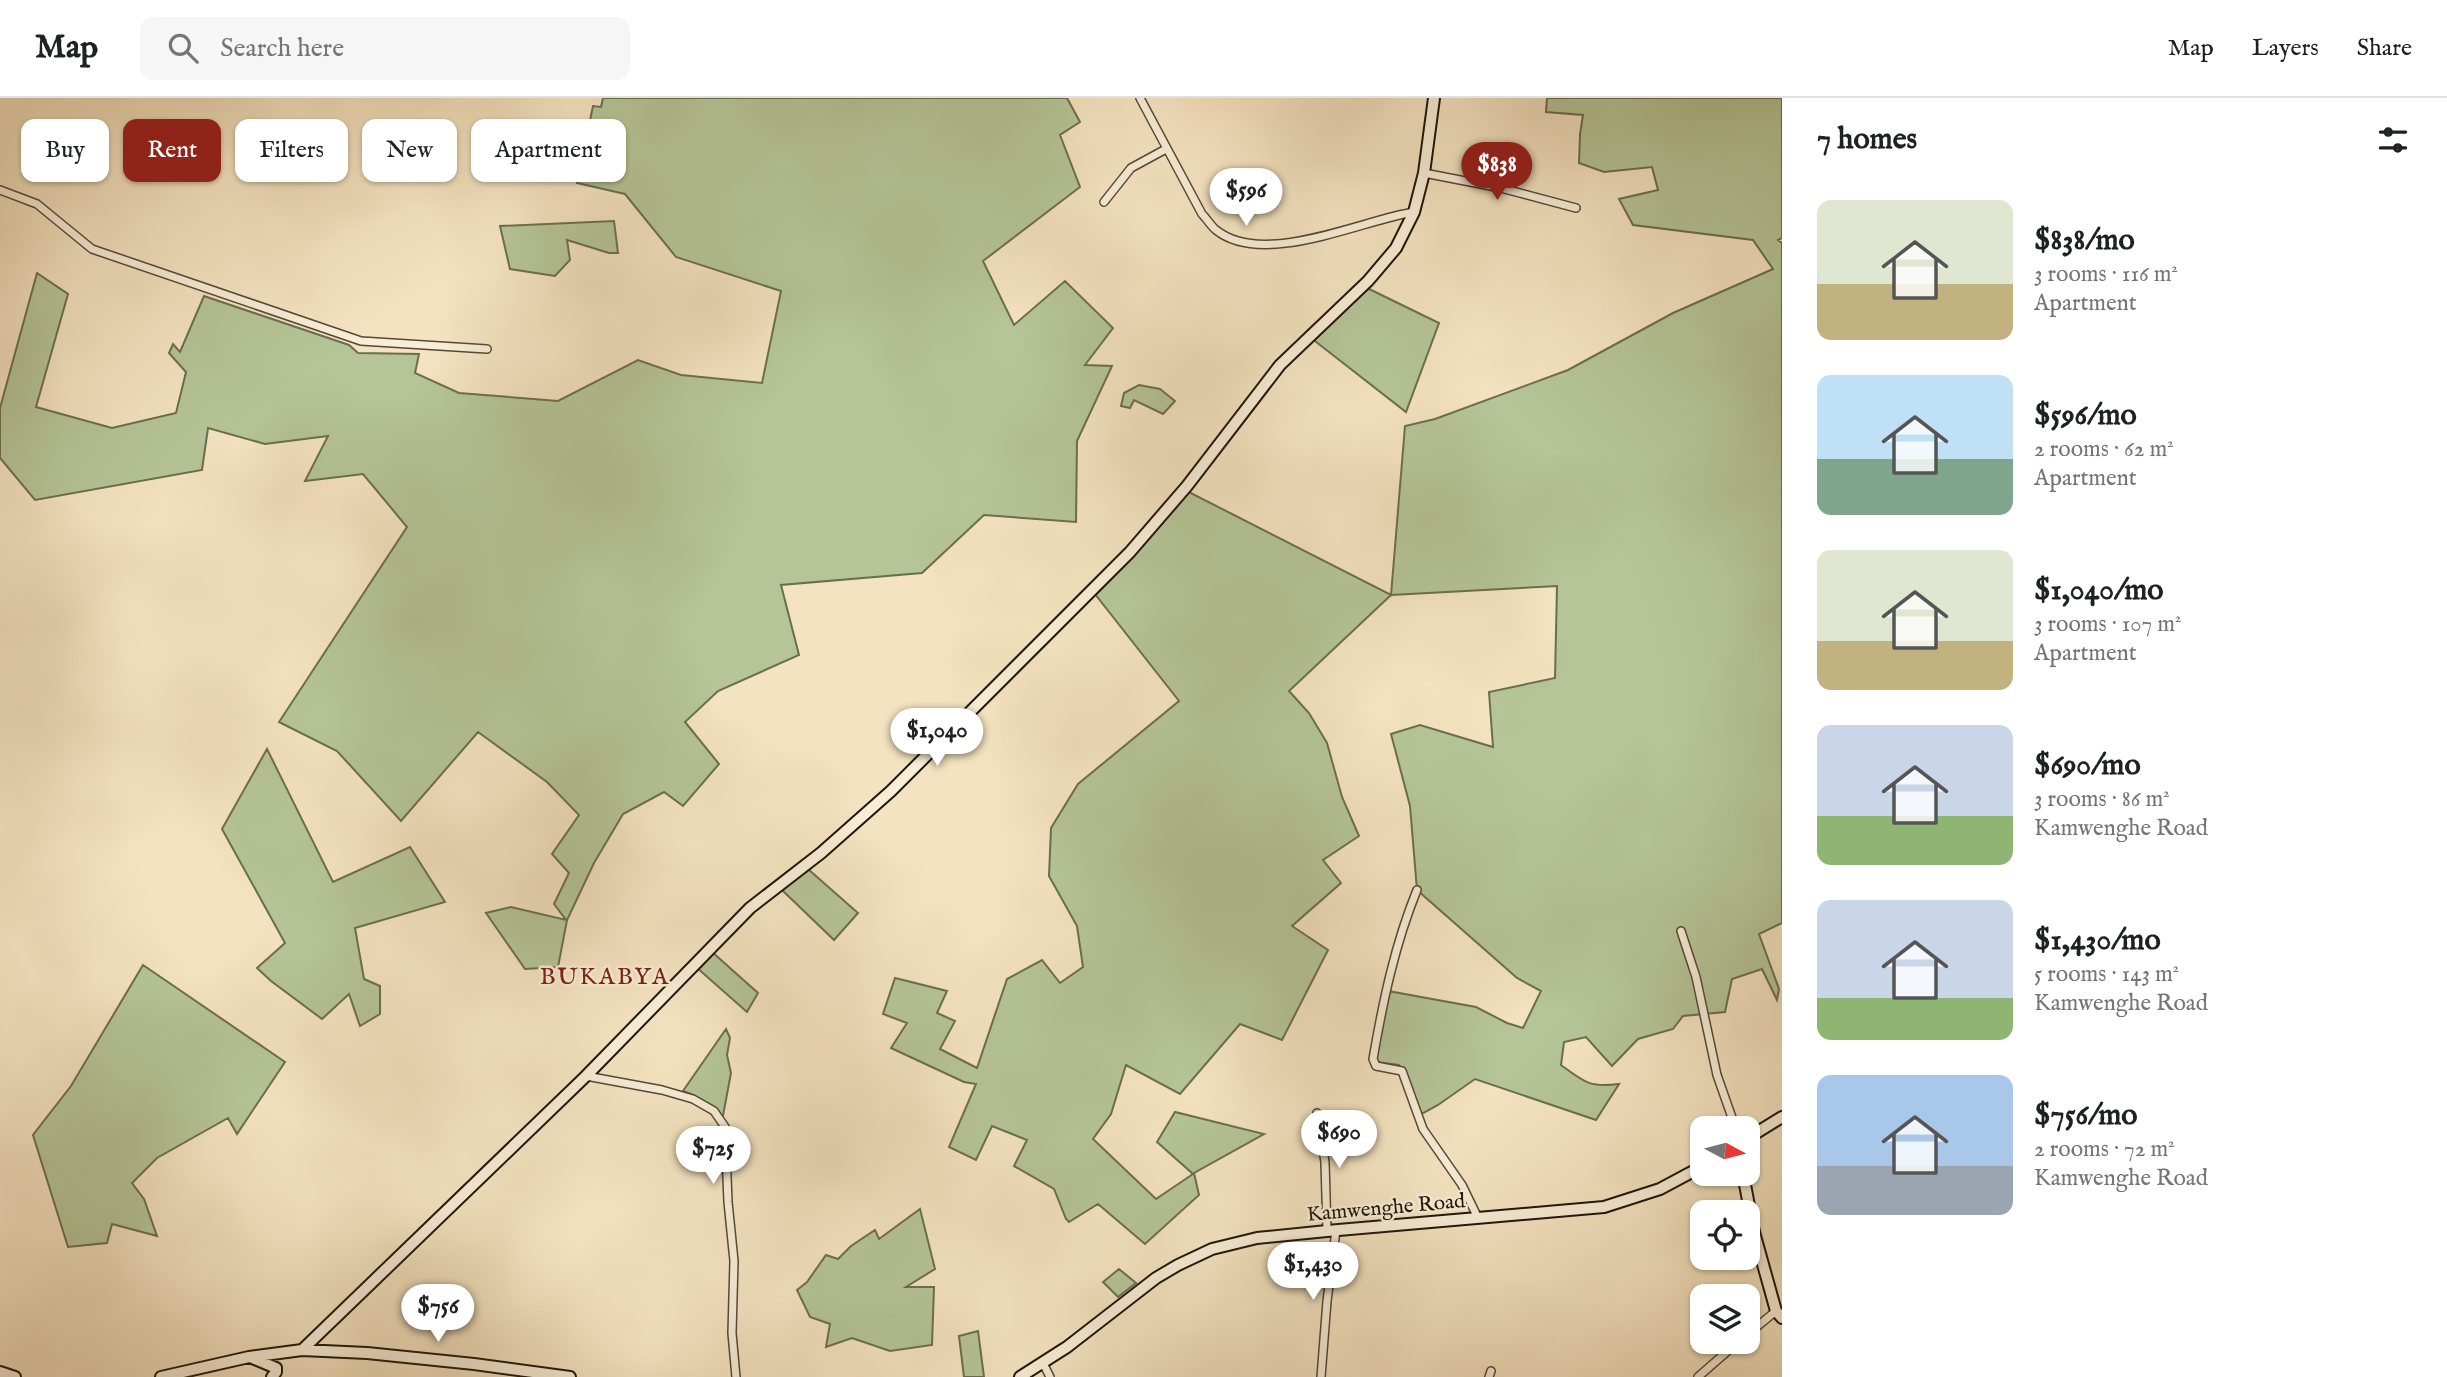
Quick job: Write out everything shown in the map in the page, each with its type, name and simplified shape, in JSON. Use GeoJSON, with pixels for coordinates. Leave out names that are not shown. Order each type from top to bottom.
{"type":"FeatureCollection","features":[{"type":"Feature","properties":{"kind":"street"},"geometry":{"type":"LineString","coordinates":[[1140,98],[1202,214],[1216,230],[1228,238],[1274,244],[1309,240],[1414,212]]}},
{"type":"Feature","properties":{"kind":"street"},"geometry":{"type":"LineString","coordinates":[[302,1350],[586,1076],[750,908],[821,853],[891,792],[1130,552],[1187,486],[1280,365],[1368,281],[1396,248],[1414,212],[1424,173],[1434,98]]}},
{"type":"Feature","properties":{"kind":"street"},"geometry":{"type":"LineString","coordinates":[[1104,202],[1131,168],[1166,149]]}},
{"type":"Feature","properties":{"kind":"street"},"geometry":{"type":"LineString","coordinates":[[1424,173],[1501,188],[1576,208]]}},
{"type":"Feature","properties":{"kind":"street"},"geometry":{"type":"LineString","coordinates":[[0,190],[37,204],[92,249],[361,341],[487,349]]}},
{"type":"Feature","properties":{"kind":"street"},"geometry":{"type":"LineString","coordinates":[[1417,890],[1398,942],[1384,996],[1374,1064],[1402,1071],[1423,1129],[1462,1185],[1478,1218]]}},
{"type":"Feature","properties":{"kind":"street"},"geometry":{"type":"LineString","coordinates":[[1681,931],[1696,977],[1717,1075],[1731,1116]]}},
{"type":"Feature","properties":{"kind":"street"},"geometry":{"type":"LineString","coordinates":[[586,1076],[662,1090],[693,1099],[714,1111],[726,1127],[728,1202],[734,1261],[732,1333],[736,1377]]}},
{"type":"Feature","properties":{"kind":"street"},"geometry":{"type":"LineString","coordinates":[[1317,1113],[1325,1162],[1331,1230],[1321,1377]]}},
{"type":"Feature","properties":{"kind":"street"},"geometry":{"type":"LineString","coordinates":[[1760,1131],[1782,1118]]}},
{"type":"Feature","properties":{"kind":"street","name":"Kamwenghe Road"},"geometry":{"type":"LineString","coordinates":[[1020,1377],[1043,1363],[1156,1278],[1212,1249],[1257,1238],[1331,1230],[1604,1208],[1660,1189],[1690,1173]]}},
{"type":"Feature","properties":{"kind":"street"},"geometry":{"type":"LineString","coordinates":[[1745,1186],[1754,1231],[1780,1315],[1760,1327]]}},
{"type":"Feature","properties":{"kind":"street"},"geometry":{"type":"LineString","coordinates":[[161,1377],[249,1357],[302,1350],[367,1353],[570,1377]]}},
{"type":"Feature","properties":{"kind":"street"},"geometry":{"type":"LineString","coordinates":[[1698,1377],[1724,1354]]}},
{"type":"Feature","properties":{"kind":"street"},"geometry":{"type":"LineString","coordinates":[[249,1357],[276,1368],[272,1377]]}},
{"type":"Feature","properties":{"kind":"street"},"geometry":{"type":"LineString","coordinates":[[1043,1363],[1051,1377]]}},
{"type":"Feature","properties":{"kind":"street"},"geometry":{"type":"LineString","coordinates":[[0,1371],[15,1377]]}},
{"type":"Feature","properties":{"kind":"green space"},"geometry":{"type":"Polygon","coordinates":[[[603,98],[1067,98],[1080,122],[1060,135],[1080,187],[983,261],[1014,325],[1065,281],[1113,328],[1085,365],[1112,366],[1077,441],[1076,522],[984,515],[922,573],[781,585],[799,655],[718,691],[685,722],[719,764],[683,806],[664,792],[623,814],[594,863],[567,920],[558,967],[525,969],[486,913],[511,907],[566,920],[554,904],[569,873],[552,854],[579,815],[547,782],[478,732],[401,821],[337,751],[279,722],[407,527],[363,474],[305,481],[328,436],[265,444],[208,428],[202,470],[35,500],[0,458],[0,408],[37,273],[68,294],[36,407],[112,428],[176,413],[186,372],[169,353],[173,344],[180,352],[204,296],[349,345],[358,353],[419,354],[415,373],[459,393],[558,401],[638,360],[681,375],[762,383],[781,291],[676,257],[625,194],[577,183],[626,182],[626,119],[590,119],[593,106],[601,107],[603,98]]]}},
{"type":"Feature","properties":{"kind":"green space"},"geometry":{"type":"Polygon","coordinates":[[[1547,98],[1782,98],[1782,238],[1778,240],[1782,243],[1782,923],[1759,934],[1779,989],[1777,1000],[1762,969],[1732,979],[1725,1012],[1683,1016],[1673,1029],[1638,1039],[1612,1066],[1586,1037],[1564,1042],[1561,1065],[1594,1084],[1619,1084],[1596,1120],[1475,1079],[1416,1117],[1399,1065],[1376,1062],[1388,991],[1476,1007],[1523,1028],[1541,991],[1517,978],[1417,890],[1410,806],[1391,734],[1420,725],[1493,747],[1489,692],[1555,678],[1557,586],[1391,595],[1405,426],[1435,419],[1568,370],[1673,313],[1773,269],[1753,240],[1633,225],[1619,199],[1658,190],[1652,167],[1604,172],[1579,163],[1583,115],[1546,112],[1547,98]]]}},
{"type":"Feature","properties":{"kind":"green space"},"geometry":{"type":"Polygon","coordinates":[[[614,221],[618,253],[609,253],[567,240],[570,260],[555,276],[510,269],[500,226],[614,221]]]}},
{"type":"Feature","properties":{"kind":"green space"},"geometry":{"type":"Polygon","coordinates":[[[1363,286],[1439,323],[1406,412],[1311,338],[1363,286]]]}},
{"type":"Feature","properties":{"kind":"green space"},"geometry":{"type":"Polygon","coordinates":[[[1139,385],[1160,389],[1175,401],[1163,414],[1134,400],[1130,408],[1121,406],[1124,393],[1139,385]]]}},
{"type":"Feature","properties":{"kind":"green space"},"geometry":{"type":"Polygon","coordinates":[[[1181,488],[1391,595],[1289,691],[1309,713],[1327,743],[1342,797],[1359,836],[1323,860],[1341,883],[1292,926],[1328,950],[1282,1040],[1240,1024],[1180,1094],[1126,1065],[1111,1114],[1093,1139],[1156,1199],[1193,1174],[1157,1142],[1175,1112],[1264,1134],[1194,1173],[1199,1195],[1145,1244],[1098,1204],[1069,1222],[1054,1189],[1014,1166],[1027,1140],[992,1126],[976,1160],[949,1147],[976,1084],[964,1082],[891,1048],[907,1023],[883,1014],[895,978],[947,991],[937,1013],[955,1021],[940,1049],[977,1068],[1007,979],[1042,960],[1060,983],[1083,967],[1077,926],[1049,876],[1051,828],[1078,784],[1179,701],[1095,594],[1181,488]]]}},
{"type":"Feature","properties":{"kind":"green space"},"geometry":{"type":"Polygon","coordinates":[[[267,749],[333,882],[410,847],[445,902],[355,928],[364,979],[380,986],[380,1014],[360,1026],[349,994],[322,1019],[257,968],[285,943],[222,829],[267,749]]]}},
{"type":"Feature","properties":{"kind":"green space"},"geometry":{"type":"Polygon","coordinates":[[[808,869],[858,913],[834,940],[782,890],[808,869]]]}},
{"type":"Feature","properties":{"kind":"green space"},"geometry":{"type":"Polygon","coordinates":[[[711,951],[758,993],[747,1012],[696,967],[711,951]]]}},
{"type":"Feature","properties":{"kind":"green space"},"geometry":{"type":"Polygon","coordinates":[[[143,965],[285,1062],[237,1134],[228,1118],[157,1158],[132,1183],[144,1199],[157,1236],[112,1224],[107,1243],[68,1247],[33,1135],[71,1086],[143,965]]]}},
{"type":"Feature","properties":{"kind":"green space"},"geometry":{"type":"Polygon","coordinates":[[[726,1029],[730,1038],[727,1055],[731,1073],[722,1121],[706,1103],[683,1091],[726,1029]]]}},
{"type":"Feature","properties":{"kind":"green space"},"geometry":{"type":"Polygon","coordinates":[[[920,1209],[935,1269],[906,1287],[934,1287],[932,1345],[890,1351],[852,1338],[826,1347],[830,1324],[810,1317],[797,1290],[807,1282],[826,1255],[838,1259],[851,1246],[875,1230],[879,1239],[920,1209]]]}},
{"type":"Feature","properties":{"kind":"green space"},"geometry":{"type":"Polygon","coordinates":[[[1119,1269],[1136,1283],[1118,1297],[1103,1282],[1119,1269]]]}},
{"type":"Feature","properties":{"kind":"green space"},"geometry":{"type":"Polygon","coordinates":[[[978,1331],[984,1377],[964,1377],[959,1336],[978,1331]]]}},
{"type":"Feature","properties":{"kind":"district","name":"BUKABYA"},"geometry":{"type":"Point","coordinates":[605,976]}}]}
